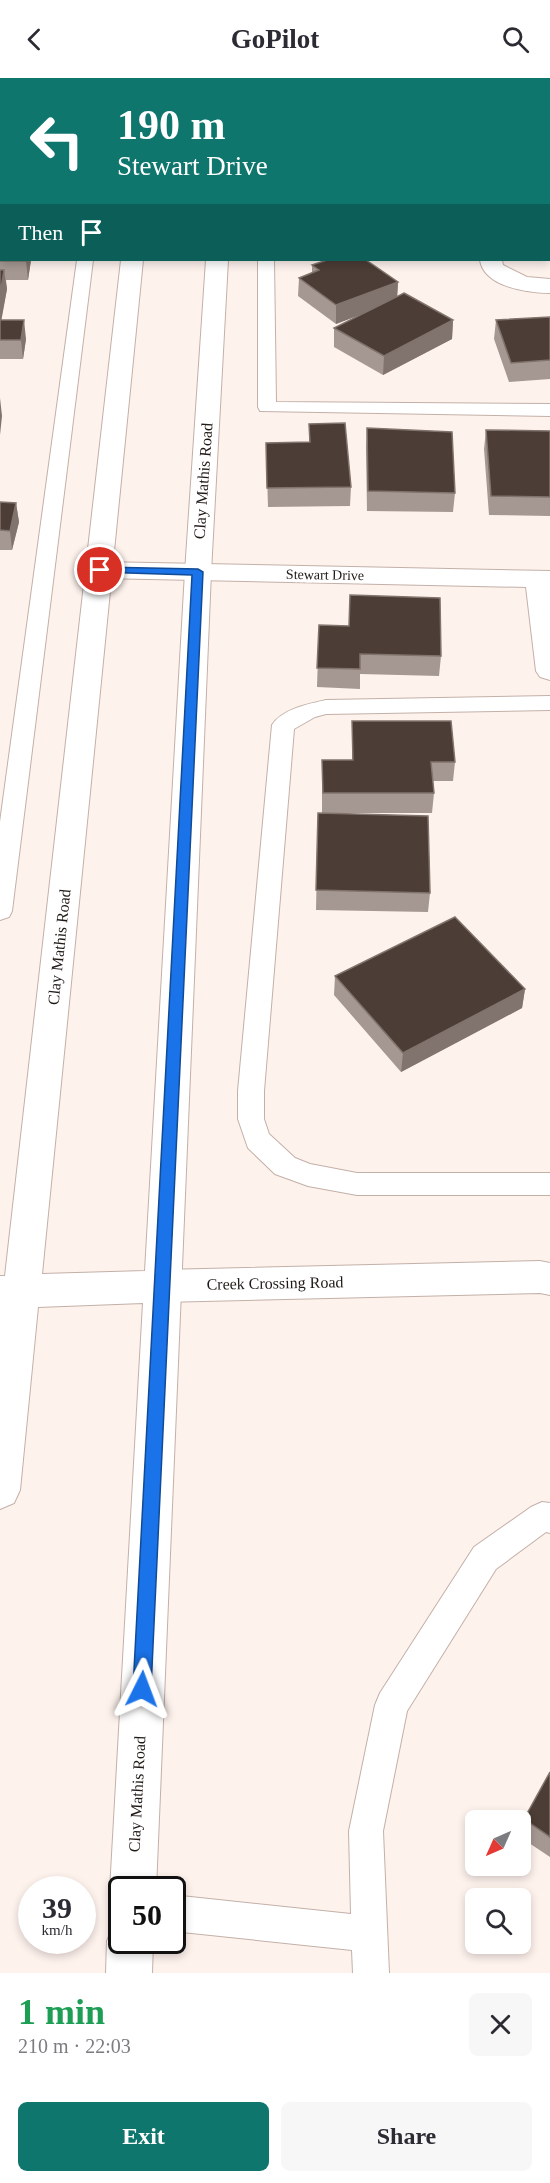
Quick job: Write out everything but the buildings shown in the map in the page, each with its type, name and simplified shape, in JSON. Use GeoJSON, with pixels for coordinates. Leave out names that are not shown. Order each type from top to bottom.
{"type":"FeatureCollection","features":[{"type":"Feature","properties":{"kind":"main road","name":"Clay Mathis Road"},"geometry":{"type":"LineString","coordinates":[[0,1490],[10,1292],[100,570],[132,261]]}},
{"type":"Feature","properties":{"kind":"main road","name":"Clay Mathis Road"},"geometry":{"type":"LineString","coordinates":[[134,1876],[198,572],[217,261]]}},
{"type":"Feature","properties":{"kind":"main road"},"geometry":{"type":"LineString","coordinates":[[491,261],[492,267],[508,278],[530,285],[550,286]]}},
{"type":"Feature","properties":{"kind":"main road","name":"Stewart Drive"},"geometry":{"type":"LineString","coordinates":[[100,570],[544,579]]}},
{"type":"Feature","properties":{"kind":"main road"},"geometry":{"type":"LineString","coordinates":[[544,579],[550,671]]}},
{"type":"Feature","properties":{"kind":"main road","name":"Creek Crossing Road"},"geometry":{"type":"LineString","coordinates":[[10,1292],[162,1286],[540,1277],[550,1279]]}},
{"type":"Feature","properties":{"kind":"main road"},"geometry":{"type":"LineString","coordinates":[[129,1973],[130,1954]]}},
{"type":"Feature","properties":{"kind":"lane"},"geometry":{"type":"LineString","coordinates":[[0,911],[85,261]]}},
{"type":"Feature","properties":{"kind":"lane"},"geometry":{"type":"LineString","coordinates":[[266,261],[267,407],[550,410]]}},
{"type":"Feature","properties":{"kind":"lane"},"geometry":{"type":"LineString","coordinates":[[550,703],[326,707],[308,711],[283,725],[251,1090],[251,1119],[257,1140],[285,1166],[308,1175],[357,1184],[550,1184]]}},
{"type":"Feature","properties":{"kind":"lane"},"geometry":{"type":"LineString","coordinates":[[371,1973],[366,1831],[392,1705],[484,1558],[542,1516],[550,1518]]}},
{"type":"Feature","properties":{"kind":"lane"},"geometry":{"type":"LineString","coordinates":[[186,1914],[370,1934]]}},
{"type":"Feature","properties":{"kind":"route"},"geometry":{"type":"LineString","coordinates":[[100,570],[198,572],[142,1689]]}}]}
